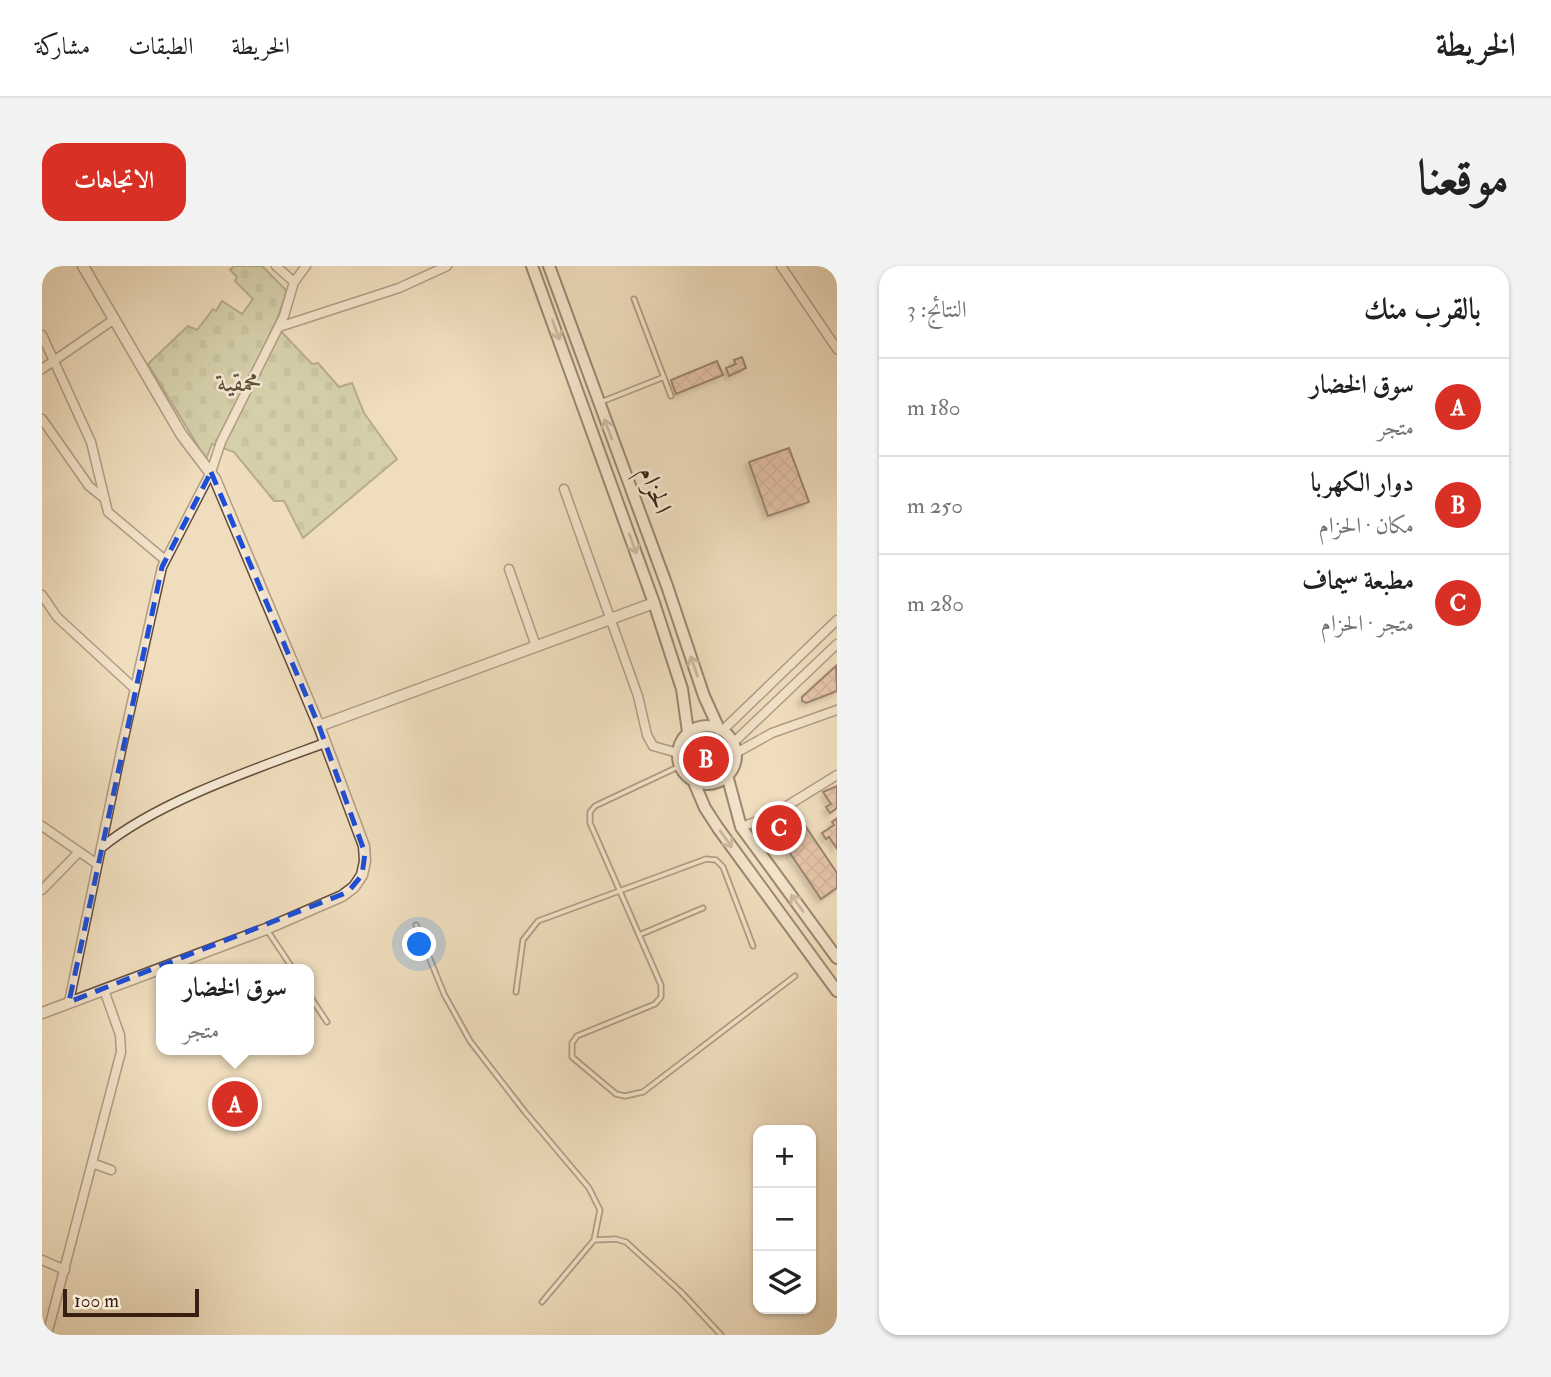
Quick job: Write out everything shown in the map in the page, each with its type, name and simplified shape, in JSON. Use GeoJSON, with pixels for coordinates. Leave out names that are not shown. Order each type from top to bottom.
{"type":"FeatureCollection","features":[{"type":"Feature","properties":{"kind":"main road","name":"الحزام"},"geometry":{"type":"LineString","coordinates":[[532,266],[652,598],[681,689],[688,732]]}},
{"type":"Feature","properties":{"kind":"main road","name":"الحزام"},"geometry":{"type":"LineString","coordinates":[[549,266],[667,586],[704,696],[721,730]]}},
{"type":"Feature","properties":{"kind":"main road"},"geometry":{"type":"LineString","coordinates":[[652,598],[667,586]]}},
{"type":"Feature","properties":{"kind":"main road"},"geometry":{"type":"LineString","coordinates":[[693,780],[711,783],[727,775],[734,765],[734,748],[721,730],[703,726],[688,732],[678,753],[680,766],[693,780],[705,808],[718,828],[837,990]]}},
{"type":"Feature","properties":{"kind":"main road"},"geometry":{"type":"LineString","coordinates":[[727,775],[741,827],[837,958]]}},
{"type":"Feature","properties":{"kind":"street"},"geometry":{"type":"LineString","coordinates":[[83,266],[181,434],[211,472],[319,726],[364,846],[364,868],[354,887],[342,896],[266,929],[173,964]]}},
{"type":"Feature","properties":{"kind":"street"},"geometry":{"type":"LineString","coordinates":[[276,266],[294,282]]}},
{"type":"Feature","properties":{"kind":"street"},"geometry":{"type":"LineString","coordinates":[[69,1002],[134,688],[165,560],[211,472],[221,442],[289,303],[294,282],[306,266]]}},
{"type":"Feature","properties":{"kind":"street"},"geometry":{"type":"LineString","coordinates":[[278,327],[399,288],[447,266]]}},
{"type":"Feature","properties":{"kind":"street"},"geometry":{"type":"LineString","coordinates":[[781,266],[837,349]]}},
{"type":"Feature","properties":{"kind":"street"},"geometry":{"type":"LineString","coordinates":[[42,369],[113,320]]}},
{"type":"Feature","properties":{"kind":"street"},"geometry":{"type":"LineString","coordinates":[[42,335],[91,442],[108,512],[165,560]]}},
{"type":"Feature","properties":{"kind":"street"},"geometry":{"type":"LineString","coordinates":[[42,419],[89,486],[105,499]]}},
{"type":"Feature","properties":{"kind":"street"},"geometry":{"type":"LineString","coordinates":[[564,489],[638,696],[650,741],[659,749],[678,753]]}},
{"type":"Feature","properties":{"kind":"street"},"geometry":{"type":"LineString","coordinates":[[509,569],[536,646]]}},
{"type":"Feature","properties":{"kind":"street"},"geometry":{"type":"LineString","coordinates":[[42,595],[57,617],[134,688]]}},
{"type":"Feature","properties":{"kind":"street"},"geometry":{"type":"LineString","coordinates":[[319,726],[610,619],[652,598]]}},
{"type":"Feature","properties":{"kind":"street"},"geometry":{"type":"LineString","coordinates":[[721,730],[837,620]]}},
{"type":"Feature","properties":{"kind":"street"},"geometry":{"type":"LineString","coordinates":[[734,748],[837,644]]}},
{"type":"Feature","properties":{"kind":"street"},"geometry":{"type":"LineString","coordinates":[[734,748],[837,710]]}},
{"type":"Feature","properties":{"kind":"street"},"geometry":{"type":"LineString","coordinates":[[100,848],[118,834],[171,806],[233,778],[325,743]]}},
{"type":"Feature","properties":{"kind":"street"},"geometry":{"type":"LineString","coordinates":[[741,827],[769,817],[837,775]]}},
{"type":"Feature","properties":{"kind":"street"},"geometry":{"type":"LineString","coordinates":[[42,826],[97,864]]}},
{"type":"Feature","properties":{"kind":"street"},"geometry":{"type":"LineString","coordinates":[[42,890],[79,852]]}},
{"type":"Feature","properties":{"kind":"street"},"geometry":{"type":"LineString","coordinates":[[42,1013],[156,970]]}},
{"type":"Feature","properties":{"kind":"street"},"geometry":{"type":"LineString","coordinates":[[47,1335],[122,1043],[104,990]]}},
{"type":"Feature","properties":{"kind":"street"},"geometry":{"type":"LineString","coordinates":[[92,1163],[111,1170]]}},
{"type":"Feature","properties":{"kind":"street"},"geometry":{"type":"LineString","coordinates":[[42,1260],[65,1270]]}},
{"type":"Feature","properties":{"kind":"lane"},"geometry":{"type":"LineString","coordinates":[[634,299],[671,396]]}},
{"type":"Feature","properties":{"kind":"lane"},"geometry":{"type":"LineString","coordinates":[[598,404],[664,377]]}},
{"type":"Feature","properties":{"kind":"lane"},"geometry":{"type":"LineString","coordinates":[[680,766],[595,806],[590,812],[590,823],[661,985],[661,998],[655,1004],[577,1036],[571,1048],[575,1061],[616,1094],[625,1097],[643,1092],[795,976]]}},
{"type":"Feature","properties":{"kind":"lane"},"geometry":{"type":"LineString","coordinates":[[516,992],[520,948],[531,926],[545,917],[702,860],[716,860],[723,867],[753,946]]}},
{"type":"Feature","properties":{"kind":"lane"},"geometry":{"type":"LineString","coordinates":[[639,935],[703,908]]}},
{"type":"Feature","properties":{"kind":"lane"},"geometry":{"type":"LineString","coordinates":[[416,925],[444,994],[470,1041],[589,1188],[600,1210],[594,1240],[542,1302]]}},
{"type":"Feature","properties":{"kind":"lane"},"geometry":{"type":"LineString","coordinates":[[266,929],[290,964]]}},
{"type":"Feature","properties":{"kind":"lane"},"geometry":{"type":"LineString","coordinates":[[314,1001],[327,1022]]}},
{"type":"Feature","properties":{"kind":"lane"},"geometry":{"type":"LineString","coordinates":[[594,1240],[616,1239],[626,1242],[681,1292],[721,1335]]}},
{"type":"Feature","properties":{"kind":"highlighted area"},"geometry":{"type":"Polygon","coordinates":[[[211,472],[319,726],[365,853],[362,875],[348,892],[69,1002],[162,567],[211,472]]]}},
{"type":"Feature","properties":{"kind":"green space","name":"محمقية"},"geometry":{"type":"Polygon","coordinates":[[[234,266],[262,266],[287,291],[275,325],[312,364],[318,363],[339,387],[352,383],[364,413],[397,459],[303,538],[284,501],[274,501],[234,452],[212,444],[206,459],[148,364],[188,326],[197,330],[222,301],[242,314],[253,299],[235,281],[237,277],[230,270],[234,266]]]}},
{"type":"Feature","properties":{"kind":"building"},"geometry":{"type":"Polygon","coordinates":[[[742,357],[746,368],[729,376],[726,368],[736,364],[734,360],[742,357]]]}},
{"type":"Feature","properties":{"kind":"building"},"geometry":{"type":"Polygon","coordinates":[[[717,361],[723,375],[676,394],[671,380],[717,361]]]}},
{"type":"Feature","properties":{"kind":"building"},"geometry":{"type":"Polygon","coordinates":[[[789,448],[809,502],[768,516],[749,462],[789,448]]]}},
{"type":"Feature","properties":{"kind":"building"},"geometry":{"type":"Polygon","coordinates":[[[836,666],[837,691],[806,703],[802,701],[802,697],[836,666]]]}},
{"type":"Feature","properties":{"kind":"building"},"geometry":{"type":"Polygon","coordinates":[[[837,786],[837,808],[830,813],[826,807],[831,804],[823,792],[837,786]]]}},
{"type":"Feature","properties":{"kind":"building"},"geometry":{"type":"Polygon","coordinates":[[[794,809],[837,873],[837,888],[821,899],[771,825],[794,809]]]}},
{"type":"Feature","properties":{"kind":"building"},"geometry":{"type":"Polygon","coordinates":[[[837,818],[837,849],[829,837],[826,839],[822,833],[834,825],[832,822],[837,818]]]}},
{"type":"Feature","properties":{"kind":"place","name":"دوار الكهربا"},"geometry":{"type":"Point","coordinates":[706,759]}},
{"type":"Feature","properties":{"kind":"place","name":"مطبعة سيماف"},"geometry":{"type":"Point","coordinates":[779,828]}},
{"type":"Feature","properties":{"kind":"place","name":"سوق الخضار"},"geometry":{"type":"Point","coordinates":[235,1104]}}]}
